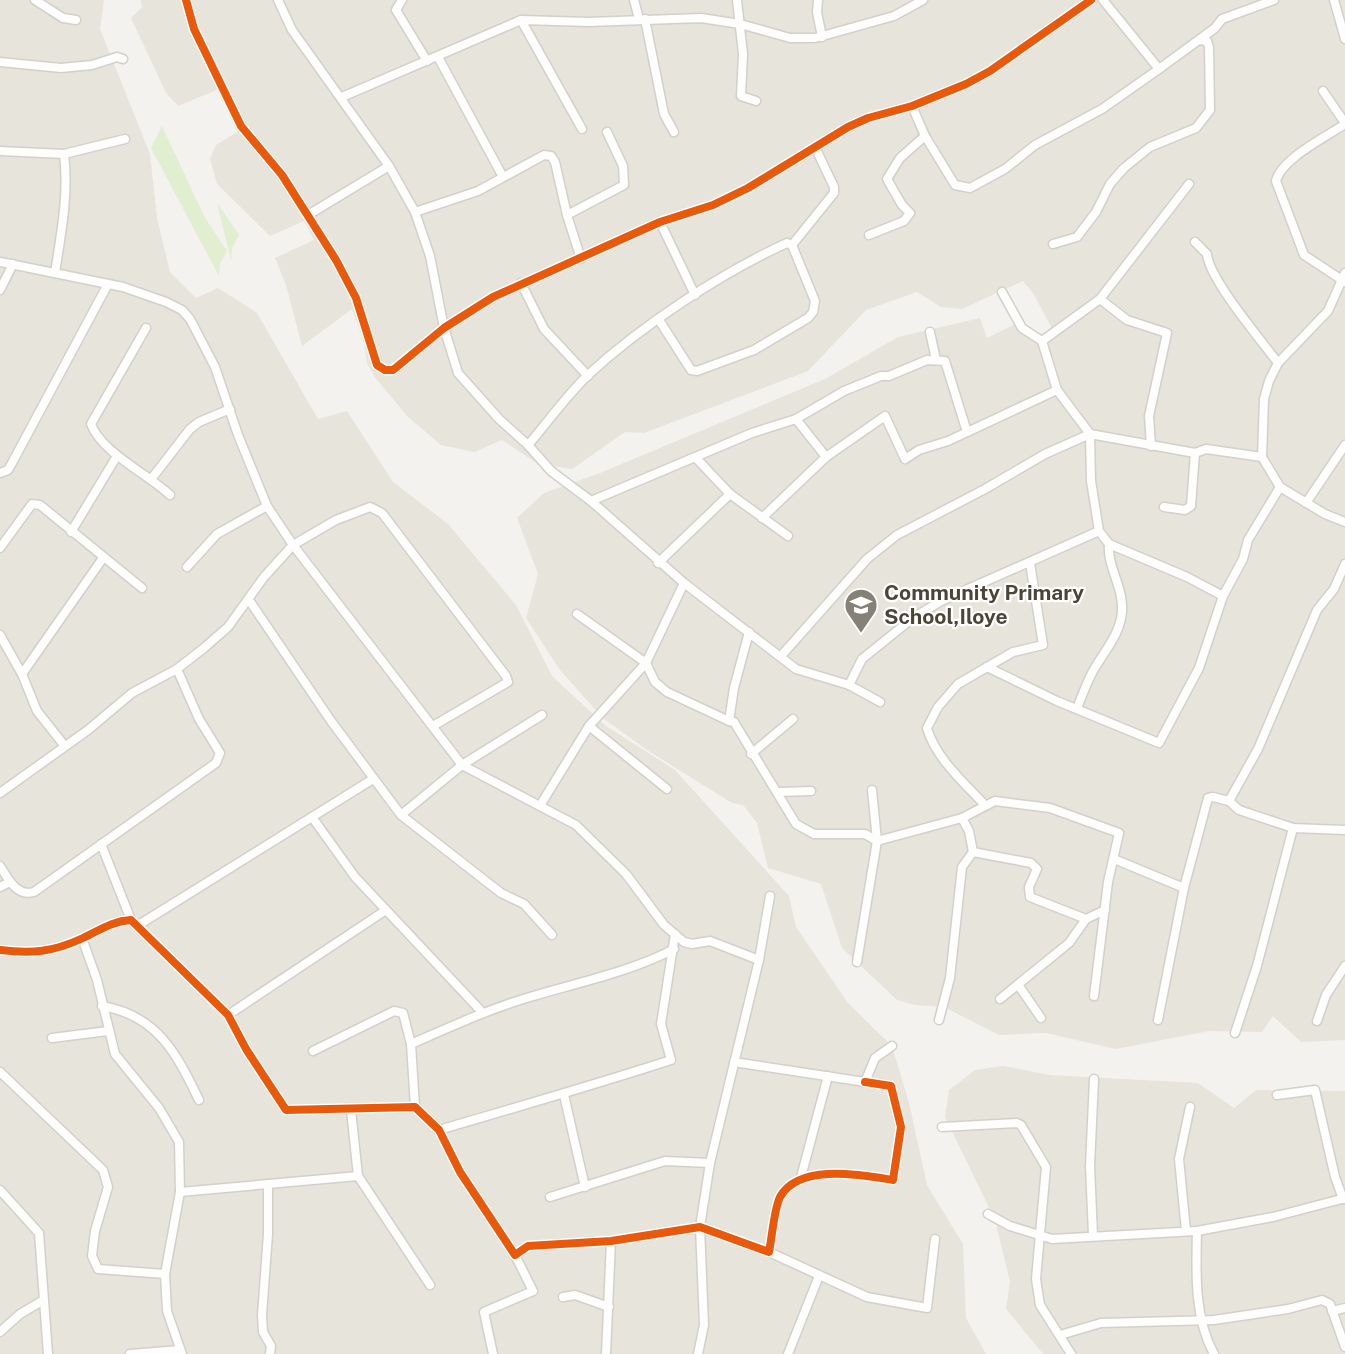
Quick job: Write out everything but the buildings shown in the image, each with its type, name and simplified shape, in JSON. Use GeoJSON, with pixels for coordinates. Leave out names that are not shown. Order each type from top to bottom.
{"type":"FeatureCollection","features":[{"type":"Feature","properties":{"kind":"street"},"geometry":{"type":"LineString","coordinates":[[35,0],[63,18],[76,20]]}},
{"type":"Feature","properties":{"kind":"street"},"geometry":{"type":"LineString","coordinates":[[186,0],[195,29],[241,126],[282,175],[308,215],[356,298],[377,365],[385,370],[393,370],[444,328],[521,283],[660,222],[713,205],[748,188],[868,118],[912,106],[966,84],[990,71],[1091,0]]}},
{"type":"Feature","properties":{"kind":"street"},"geometry":{"type":"LineString","coordinates":[[278,0],[292,30],[342,97],[388,166],[415,212],[430,256],[444,328],[458,373],[499,419],[528,445],[551,471],[591,501],[684,583],[796,669],[849,685],[880,702]]}},
{"type":"Feature","properties":{"kind":"street"},"geometry":{"type":"LineString","coordinates":[[402,0],[396,10],[427,61]]}},
{"type":"Feature","properties":{"kind":"street"},"geometry":{"type":"LineString","coordinates":[[634,0],[642,19],[664,114],[674,132]]}},
{"type":"Feature","properties":{"kind":"street"},"geometry":{"type":"LineString","coordinates":[[737,0],[743,54],[741,96],[756,101]]}},
{"type":"Feature","properties":{"kind":"street"},"geometry":{"type":"LineString","coordinates":[[818,0],[817,12],[822,37]]}},
{"type":"Feature","properties":{"kind":"street"},"geometry":{"type":"LineString","coordinates":[[342,97],[521,20],[589,22],[701,18],[740,24],[790,38],[822,37],[894,16],[923,0]]}},
{"type":"Feature","properties":{"kind":"street"},"geometry":{"type":"LineString","coordinates":[[1104,0],[1159,69]]}},
{"type":"Feature","properties":{"kind":"street"},"geometry":{"type":"LineString","coordinates":[[912,106],[925,136],[956,185],[970,188],[1005,169],[1035,145],[1102,109],[1205,38],[1221,19],[1274,0]]}},
{"type":"Feature","properties":{"kind":"street"},"geometry":{"type":"LineString","coordinates":[[1334,0],[1345,39]]}},
{"type":"Feature","properties":{"kind":"street"},"geometry":{"type":"LineString","coordinates":[[521,20],[582,129]]}},
{"type":"Feature","properties":{"kind":"street"},"geometry":{"type":"LineString","coordinates":[[1053,244],[1077,237],[1096,212],[1110,184],[1124,168],[1150,147],[1196,128],[1210,110],[1205,38]]}},
{"type":"Feature","properties":{"kind":"street"},"geometry":{"type":"LineString","coordinates":[[438,57],[503,177]]}},
{"type":"Feature","properties":{"kind":"street"},"geometry":{"type":"LineString","coordinates":[[0,62],[61,68],[123,59]]}},
{"type":"Feature","properties":{"kind":"street"},"geometry":{"type":"LineString","coordinates":[[1323,92],[1345,123],[1295,157],[1281,170],[1276,181],[1304,255],[1344,279],[1328,311],[1278,363],[1269,381],[1264,399],[1262,457],[1280,487],[1345,522]]}},
{"type":"Feature","properties":{"kind":"street"},"geometry":{"type":"LineString","coordinates":[[567,215],[624,185],[623,166],[607,132]]}},
{"type":"Feature","properties":{"kind":"street"},"geometry":{"type":"LineString","coordinates":[[869,235],[904,221],[910,213],[902,205],[887,179],[900,158],[925,136]]}},
{"type":"Feature","properties":{"kind":"street"},"geometry":{"type":"LineString","coordinates":[[0,151],[64,154],[125,139]]}},
{"type":"Feature","properties":{"kind":"street"},"geometry":{"type":"LineString","coordinates":[[792,245],[834,193],[834,187],[815,147]]}},
{"type":"Feature","properties":{"kind":"street"},"geometry":{"type":"LineString","coordinates":[[55,273],[65,213],[67,176],[64,154]]}},
{"type":"Feature","properties":{"kind":"street"},"geometry":{"type":"LineString","coordinates":[[415,212],[478,191],[544,155],[551,156],[555,162],[567,215],[581,258]]}},
{"type":"Feature","properties":{"kind":"street"},"geometry":{"type":"LineString","coordinates":[[308,215],[388,166]]}},
{"type":"Feature","properties":{"kind":"street"},"geometry":{"type":"LineString","coordinates":[[1042,341],[1100,299],[1189,184]]}},
{"type":"Feature","properties":{"kind":"street"},"geometry":{"type":"LineString","coordinates":[[660,222],[695,295]]}},
{"type":"Feature","properties":{"kind":"street"},"geometry":{"type":"LineString","coordinates":[[1195,242],[1207,254],[1208,262],[1233,302],[1278,363]]}},
{"type":"Feature","properties":{"kind":"street"},"geometry":{"type":"LineString","coordinates":[[528,445],[588,376],[659,320],[752,259],[787,243],[792,245]]}},
{"type":"Feature","properties":{"kind":"street"},"geometry":{"type":"LineString","coordinates":[[659,320],[691,370],[698,371],[754,350],[808,318],[813,312],[815,301],[792,245]]}},
{"type":"Feature","properties":{"kind":"street"},"geometry":{"type":"LineString","coordinates":[[0,262],[108,284],[150,296],[182,310],[214,367],[267,506],[293,545],[462,765],[541,804],[576,825],[626,874],[664,925],[684,942],[692,945],[710,941],[759,960]]}},
{"type":"Feature","properties":{"kind":"street"},"geometry":{"type":"LineString","coordinates":[[0,290],[13,264]]}},
{"type":"Feature","properties":{"kind":"street"},"geometry":{"type":"LineString","coordinates":[[521,283],[544,329],[588,376]]}},
{"type":"Feature","properties":{"kind":"street"},"geometry":{"type":"LineString","coordinates":[[0,473],[8,470],[12,463],[108,284]]}},
{"type":"Feature","properties":{"kind":"street"},"geometry":{"type":"LineString","coordinates":[[1002,292],[1022,328],[1042,341],[1057,390],[1090,434],[1091,481],[1099,531],[1109,544],[1186,576],[1223,596]]}},
{"type":"Feature","properties":{"kind":"street"},"geometry":{"type":"LineString","coordinates":[[1100,299],[1127,320],[1167,333],[1149,416],[1151,446]]}},
{"type":"Feature","properties":{"kind":"street"},"geometry":{"type":"LineString","coordinates":[[146,328],[91,423],[93,430],[117,456],[152,478],[170,495]]}},
{"type":"Feature","properties":{"kind":"street"},"geometry":{"type":"LineString","coordinates":[[930,332],[936,360]]}},
{"type":"Feature","properties":{"kind":"street"},"geometry":{"type":"LineString","coordinates":[[591,501],[752,433],[795,418],[862,383],[881,376],[889,376],[914,364],[936,360],[945,361],[967,432]]}},
{"type":"Feature","properties":{"kind":"street"},"geometry":{"type":"LineString","coordinates":[[762,518],[826,457],[885,416],[904,459],[1057,390]]}},
{"type":"Feature","properties":{"kind":"street"},"geometry":{"type":"LineString","coordinates":[[152,478],[190,429],[199,422],[230,410]]}},
{"type":"Feature","properties":{"kind":"street"},"geometry":{"type":"LineString","coordinates":[[795,418],[826,457]]}},
{"type":"Feature","properties":{"kind":"street"},"geometry":{"type":"LineString","coordinates":[[781,656],[867,559],[897,535],[985,489],[1045,454],[1090,434],[1195,453],[1206,449],[1262,457]]}},
{"type":"Feature","properties":{"kind":"street"},"geometry":{"type":"LineString","coordinates":[[1306,503],[1345,444]]}},
{"type":"Feature","properties":{"kind":"street"},"geometry":{"type":"LineString","coordinates":[[1164,507],[1185,510],[1191,506],[1195,453]]}},
{"type":"Feature","properties":{"kind":"street"},"geometry":{"type":"LineString","coordinates":[[71,532],[117,456]]}},
{"type":"Feature","properties":{"kind":"street"},"geometry":{"type":"LineString","coordinates":[[696,458],[730,494],[788,536]]}},
{"type":"Feature","properties":{"kind":"street"},"geometry":{"type":"LineString","coordinates":[[987,667],[1110,725],[1159,742],[1199,668],[1223,596],[1244,559],[1252,532],[1280,487]]}},
{"type":"Feature","properties":{"kind":"street"},"geometry":{"type":"LineString","coordinates":[[658,562],[730,494]]}},
{"type":"Feature","properties":{"kind":"street"},"geometry":{"type":"LineString","coordinates":[[0,548],[32,504],[40,505],[142,588]]}},
{"type":"Feature","properties":{"kind":"street"},"geometry":{"type":"LineString","coordinates":[[187,567],[217,534],[267,506]]}},
{"type":"Feature","properties":{"kind":"street"},"geometry":{"type":"LineString","coordinates":[[0,793],[88,730],[132,693],[177,669],[228,627],[264,577],[293,545],[336,520],[370,507],[382,513],[445,592],[508,682],[433,726]]}},
{"type":"Feature","properties":{"kind":"street"},"geometry":{"type":"LineString","coordinates":[[849,685],[862,659],[913,618],[940,601],[1030,564],[1099,531]]}},
{"type":"Feature","properties":{"kind":"street"},"geometry":{"type":"LineString","coordinates":[[1077,708],[1096,666],[1111,644],[1122,613],[1121,599],[1109,560],[1109,544]]}},
{"type":"Feature","properties":{"kind":"street"},"geometry":{"type":"LineString","coordinates":[[22,674],[103,558]]}},
{"type":"Feature","properties":{"kind":"street"},"geometry":{"type":"LineString","coordinates":[[984,804],[957,775],[930,738],[927,728],[946,696],[1013,652],[1043,645],[1030,564]]}},
{"type":"Feature","properties":{"kind":"street"},"geometry":{"type":"LineString","coordinates":[[1229,801],[1258,749],[1317,610],[1334,589],[1345,564]]}},
{"type":"Feature","properties":{"kind":"street"},"geometry":{"type":"LineString","coordinates":[[541,804],[590,726],[646,663],[684,583]]}},
{"type":"Feature","properties":{"kind":"street"},"geometry":{"type":"LineString","coordinates":[[249,600],[373,779],[401,814],[501,893],[524,904],[552,935]]}},
{"type":"Feature","properties":{"kind":"street"},"geometry":{"type":"LineString","coordinates":[[577,614],[646,663],[655,682],[667,692],[734,722],[751,754],[778,792],[796,824],[814,834],[865,834],[877,841],[962,818],[984,804],[995,801],[1050,808],[1119,833],[1105,910],[1094,996]]}},
{"type":"Feature","properties":{"kind":"street"},"geometry":{"type":"LineString","coordinates":[[729,721],[734,688],[749,632]]}},
{"type":"Feature","properties":{"kind":"street"},"geometry":{"type":"LineString","coordinates":[[0,635],[22,674],[37,711],[64,746]]}},
{"type":"Feature","properties":{"kind":"street"},"geometry":{"type":"LineString","coordinates":[[0,866],[10,882],[20,892],[26,894],[34,892],[220,758],[220,753],[199,719],[177,669]]}},
{"type":"Feature","properties":{"kind":"street"},"geometry":{"type":"LineString","coordinates":[[401,814],[462,765],[542,715]]}},
{"type":"Feature","properties":{"kind":"street"},"geometry":{"type":"LineString","coordinates":[[751,754],[793,719]]}},
{"type":"Feature","properties":{"kind":"street"},"geometry":{"type":"LineString","coordinates":[[590,726],[667,789]]}},
{"type":"Feature","properties":{"kind":"street"},"geometry":{"type":"LineString","coordinates":[[0,950],[39,953],[82,938],[106,925],[134,923],[373,779]]}},
{"type":"Feature","properties":{"kind":"street"},"geometry":{"type":"LineString","coordinates":[[857,962],[877,841],[872,790]]}},
{"type":"Feature","properties":{"kind":"street"},"geometry":{"type":"LineString","coordinates":[[778,792],[811,791]]}},
{"type":"Feature","properties":{"kind":"street"},"geometry":{"type":"LineString","coordinates":[[1158,1020],[1184,888],[1204,804],[1208,798],[1214,797],[1229,801],[1239,810],[1293,828],[1345,830]]}},
{"type":"Feature","properties":{"kind":"street"},"geometry":{"type":"LineString","coordinates":[[312,817],[355,877],[482,1012]]}},
{"type":"Feature","properties":{"kind":"street"},"geometry":{"type":"LineString","coordinates":[[939,1020],[950,978],[962,867],[973,852],[969,831],[962,818]]}},
{"type":"Feature","properties":{"kind":"street"},"geometry":{"type":"LineString","coordinates":[[1235,1033],[1257,966],[1293,828]]}},
{"type":"Feature","properties":{"kind":"street"},"geometry":{"type":"LineString","coordinates":[[101,844],[134,923],[228,1015],[246,1049],[286,1110],[415,1107]]}},
{"type":"Feature","properties":{"kind":"street"},"geometry":{"type":"LineString","coordinates":[[973,852],[1031,863],[1037,869],[1029,887],[1030,897],[1086,919]]}},
{"type":"Feature","properties":{"kind":"street"},"geometry":{"type":"LineString","coordinates":[[1114,859],[1184,888]]}},
{"type":"Feature","properties":{"kind":"street"},"geometry":{"type":"LineString","coordinates":[[0,887],[10,882]]}},
{"type":"Feature","properties":{"kind":"street"},"geometry":{"type":"LineString","coordinates":[[698,1354],[704,1325],[700,1227],[710,1163],[759,960],[770,896]]}},
{"type":"Feature","properties":{"kind":"street"},"geometry":{"type":"LineString","coordinates":[[228,1015],[386,910]]}},
{"type":"Feature","properties":{"kind":"street"},"geometry":{"type":"LineString","coordinates":[[1000,999],[1019,986],[1069,943],[1086,919],[1105,910]]}},
{"type":"Feature","properties":{"kind":"street"},"geometry":{"type":"LineString","coordinates":[[439,1130],[564,1095],[670,1060],[661,1024],[675,934]]}},
{"type":"Feature","properties":{"kind":"street"},"geometry":{"type":"LineString","coordinates":[[82,938],[97,980],[115,1054],[159,1107],[179,1142],[180,1192],[165,1274],[167,1311],[181,1352],[130,1354]]}},
{"type":"Feature","properties":{"kind":"street"},"geometry":{"type":"LineString","coordinates":[[411,1044],[482,1012],[585,982],[637,963],[652,961],[674,949]]}},
{"type":"Feature","properties":{"kind":"street"},"geometry":{"type":"LineString","coordinates":[[1317,1021],[1326,995],[1345,966]]}},
{"type":"Feature","properties":{"kind":"street"},"geometry":{"type":"LineString","coordinates":[[1019,986],[1041,1018]]}},
{"type":"Feature","properties":{"kind":"street"},"geometry":{"type":"LineString","coordinates":[[102,1006],[123,1009],[141,1019],[157,1033],[176,1052],[200,1100]]}},
{"type":"Feature","properties":{"kind":"street"},"geometry":{"type":"LineString","coordinates":[[313,1051],[394,1011],[403,1013],[411,1044],[415,1107],[439,1130],[460,1172],[515,1255],[533,1291],[484,1312],[493,1354]]}},
{"type":"Feature","properties":{"kind":"street"},"geometry":{"type":"LineString","coordinates":[[52,1038],[108,1031]]}},
{"type":"Feature","properties":{"kind":"street"},"geometry":{"type":"LineString","coordinates":[[865,1082],[875,1058],[892,1046]]}},
{"type":"Feature","properties":{"kind":"street"},"geometry":{"type":"LineString","coordinates":[[734,1062],[891,1086],[901,1127],[893,1180],[848,1173],[801,1177]]}},
{"type":"Feature","properties":{"kind":"street"},"geometry":{"type":"LineString","coordinates":[[0,1072],[103,1170],[108,1187],[95,1231],[92,1256],[98,1269],[165,1274]]}},
{"type":"Feature","properties":{"kind":"street"},"geometry":{"type":"LineString","coordinates":[[769,1252],[780,1197],[801,1177],[828,1076]]}},
{"type":"Feature","properties":{"kind":"street"},"geometry":{"type":"LineString","coordinates":[[1093,1235],[1090,1166],[1094,1079]]}},
{"type":"Feature","properties":{"kind":"street"},"geometry":{"type":"LineString","coordinates":[[988,1214],[1010,1226],[1052,1239],[1197,1231],[1257,1220],[1344,1198],[1335,1177],[1315,1090],[1277,1095]]}},
{"type":"Feature","properties":{"kind":"street"},"geometry":{"type":"LineString","coordinates":[[564,1095],[585,1187]]}},
{"type":"Feature","properties":{"kind":"street"},"geometry":{"type":"LineString","coordinates":[[1185,1231],[1179,1159],[1190,1107]]}},
{"type":"Feature","properties":{"kind":"street"},"geometry":{"type":"LineString","coordinates":[[351,1110],[358,1176],[430,1286]]}},
{"type":"Feature","properties":{"kind":"street"},"geometry":{"type":"LineString","coordinates":[[942,1127],[1021,1125],[1046,1167],[1036,1279],[1040,1305],[1071,1354]]}},
{"type":"Feature","properties":{"kind":"street"},"geometry":{"type":"LineString","coordinates":[[550,1197],[665,1161],[710,1163]]}},
{"type":"Feature","properties":{"kind":"street"},"geometry":{"type":"LineString","coordinates":[[180,1192],[358,1176]]}},
{"type":"Feature","properties":{"kind":"street"},"geometry":{"type":"LineString","coordinates":[[268,1184],[268,1234],[262,1315],[263,1332],[271,1346],[270,1354]]}},
{"type":"Feature","properties":{"kind":"street"},"geometry":{"type":"LineString","coordinates":[[0,1190],[39,1233],[42,1245],[42,1301],[48,1354]]}},
{"type":"Feature","properties":{"kind":"street"},"geometry":{"type":"LineString","coordinates":[[515,1255],[528,1246],[611,1240],[700,1227],[769,1252],[876,1299],[927,1308],[935,1239]]}},
{"type":"Feature","properties":{"kind":"street"},"geometry":{"type":"LineString","coordinates":[[1197,1231],[1196,1283],[1207,1341],[1214,1354]]}},
{"type":"Feature","properties":{"kind":"street"},"geometry":{"type":"LineString","coordinates":[[606,1354],[611,1240]]}},
{"type":"Feature","properties":{"kind":"street"},"geometry":{"type":"LineString","coordinates":[[788,1354],[819,1275]]}},
{"type":"Feature","properties":{"kind":"street"},"geometry":{"type":"LineString","coordinates":[[563,1297],[575,1295],[609,1307]]}},
{"type":"Feature","properties":{"kind":"street"},"geometry":{"type":"LineString","coordinates":[[1060,1335],[1101,1323],[1203,1320],[1288,1309],[1322,1300],[1330,1304],[1345,1347]]}},
{"type":"Feature","properties":{"kind":"street"},"geometry":{"type":"LineString","coordinates":[[0,1332],[20,1314],[42,1301]]}},
{"type":"Feature","properties":{"kind":"street"},"geometry":{"type":"LineString","coordinates":[[1332,1311],[1345,1308]]}},
{"type":"Feature","properties":{"kind":"shaded area"},"geometry":{"type":"Polygon","coordinates":[[[0,0],[104,0],[100,29],[150,154],[157,218],[170,272],[196,298],[218,288],[257,313],[318,419],[347,411],[393,482],[448,524],[516,605],[552,676],[606,726],[675,770],[789,896],[796,927],[848,1003],[892,1046],[909,1103],[927,1185],[963,1244],[966,1318],[986,1354],[0,1354],[0,0]]]}},
{"type":"Feature","properties":{"kind":"shaded area"},"geometry":{"type":"Polygon","coordinates":[[[141,0],[1345,0],[1345,1040],[1301,1042],[1273,1016],[1262,1032],[1209,1031],[1116,1049],[1046,1033],[999,1035],[944,1007],[915,1005],[897,1000],[842,948],[821,884],[768,868],[757,823],[743,805],[732,803],[650,752],[604,719],[560,670],[526,618],[538,574],[517,518],[544,493],[600,473],[825,379],[898,337],[980,318],[987,338],[1015,324],[1032,337],[1050,339],[1054,332],[1033,293],[1023,281],[962,309],[941,307],[917,292],[866,310],[808,371],[644,433],[625,432],[572,469],[538,464],[502,440],[474,452],[441,445],[407,416],[374,376],[367,363],[364,341],[352,309],[302,346],[286,285],[275,258],[314,240],[304,221],[270,236],[217,184],[210,159],[216,145],[242,129],[219,89],[178,106],[166,93],[131,18],[142,7],[141,0]]]}},
{"type":"Feature","properties":{"kind":"shaded area"},"geometry":{"type":"Polygon","coordinates":[[[1003,1066],[1050,1075],[1198,1083],[1234,1108],[1256,1090],[1345,1091],[1345,1354],[1043,1354],[1006,1309],[1010,1282],[995,1220],[945,1117],[949,1090],[975,1070],[1003,1066]]]}},
{"type":"Feature","properties":{"kind":"green space"},"geometry":{"type":"Polygon","coordinates":[[[162,126],[205,218],[227,251],[220,264],[219,276],[151,148],[162,126]]]}},
{"type":"Feature","properties":{"kind":"green space"},"geometry":{"type":"Polygon","coordinates":[[[217,203],[239,235],[232,248],[231,260],[217,203]]]}},
{"type":"Feature","properties":{"kind":"cycle path"},"geometry":{"type":"LineString","coordinates":[[186,0],[194,29],[241,126],[282,175],[336,260],[356,298],[377,365],[385,370],[393,370],[444,328],[493,297],[660,222],[713,205],[748,188],[848,127],[868,118],[912,106],[966,84],[990,71],[1091,0]]}},
{"type":"Feature","properties":{"kind":"cycle path"},"geometry":{"type":"LineString","coordinates":[[0,950],[32,952],[52,949],[72,943],[112,924],[131,920],[228,1015],[246,1049],[286,1110],[415,1107],[439,1130],[460,1172],[515,1255],[528,1246],[611,1241],[700,1227],[769,1252],[780,1197],[789,1186],[801,1179],[816,1175],[848,1174],[893,1180],[901,1127],[891,1086],[865,1082]]}},
{"type":"Feature","properties":{"kind":"place","name":"Community Primary School,Iloye"},"geometry":{"type":"Point","coordinates":[861,634]}}]}
